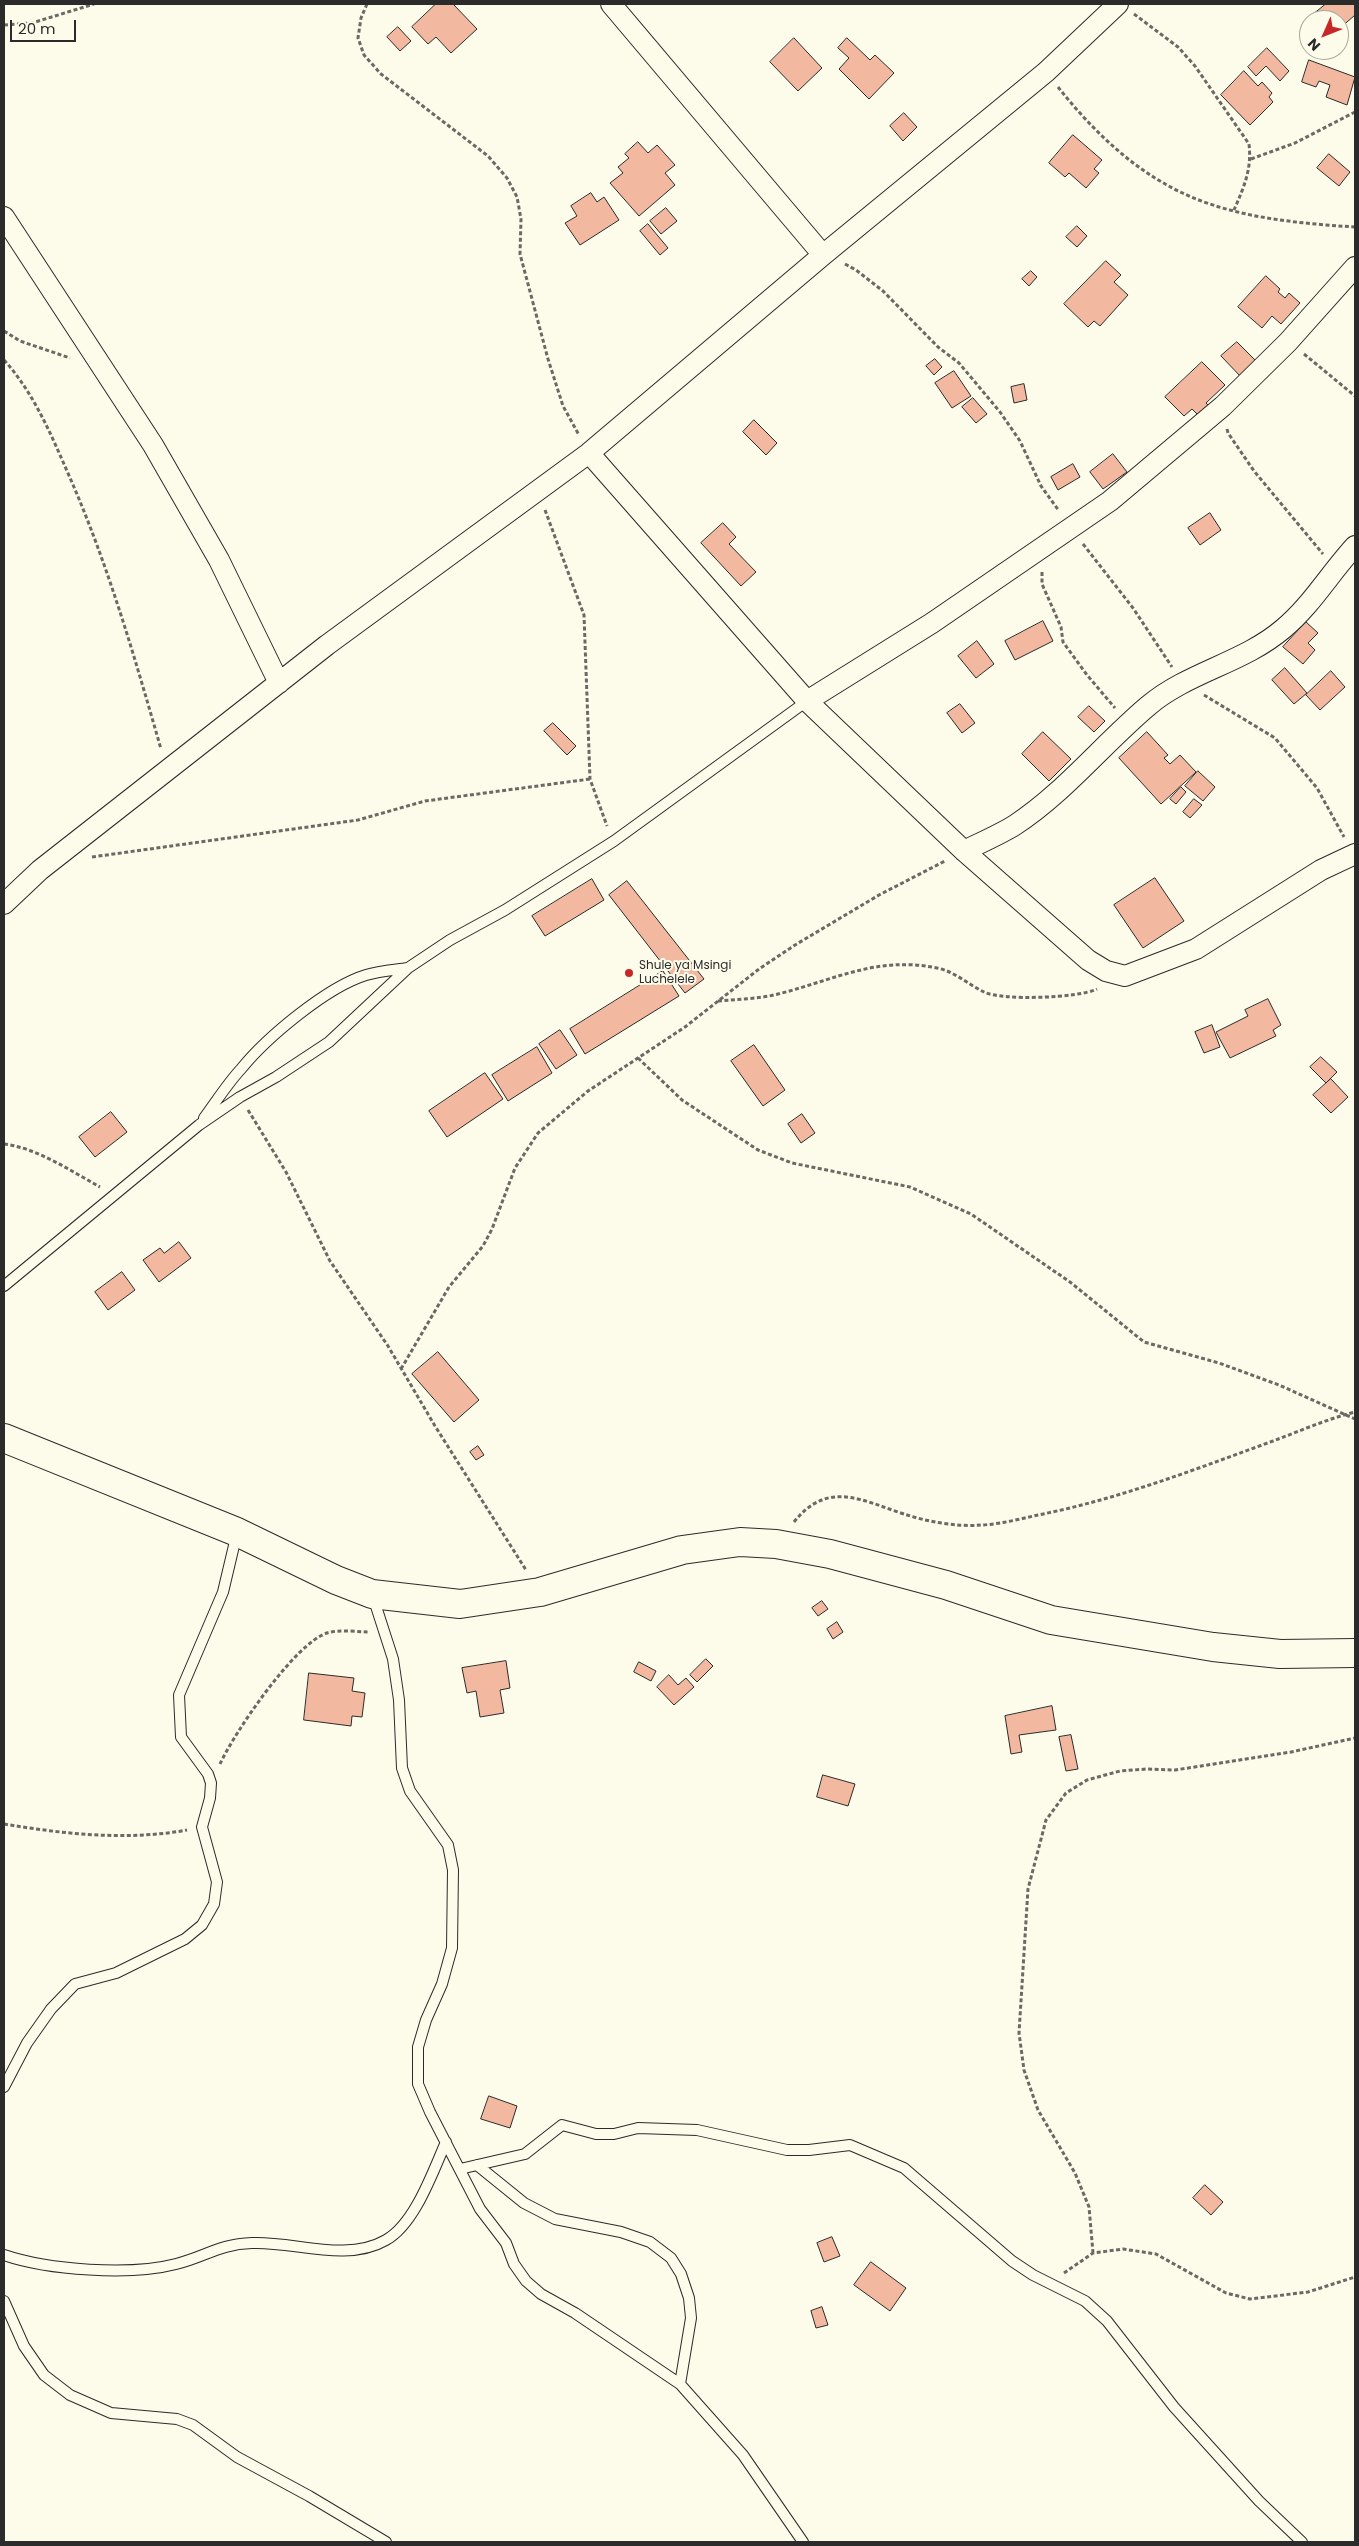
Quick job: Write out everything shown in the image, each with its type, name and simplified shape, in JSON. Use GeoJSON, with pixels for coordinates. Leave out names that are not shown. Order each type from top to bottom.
{"type":"FeatureCollection","features":[{"type":"Feature","properties":{"kind":"main road"},"geometry":{"type":"LineString","coordinates":[[4,1438],[237,1532],[336,1580],[372,1594],[460,1604],[540,1592],[682,1550],[740,1542],[776,1544],[830,1554],[946,1585],[1051,1620],[1213,1647],[1280,1654],[1355,1653]]}},
{"type":"Feature","properties":{"kind":"street"},"geometry":{"type":"LineString","coordinates":[[611,4],[823,255]]}},
{"type":"Feature","properties":{"kind":"street"},"geometry":{"type":"LineString","coordinates":[[4,904],[40,870],[327,645],[589,453],[823,255],[1124,6]]}},
{"type":"Feature","properties":{"kind":"street"},"geometry":{"type":"LineString","coordinates":[[4,218],[153,446],[219,560],[279,683]]}},
{"type":"Feature","properties":{"kind":"street"},"geometry":{"type":"LineString","coordinates":[[807,701],[932,623],[1110,502],[1223,406],[1288,342],[1355,267]]}},
{"type":"Feature","properties":{"kind":"street"},"geometry":{"type":"LineString","coordinates":[[589,453],[807,701],[964,851],[1088,960],[1106,971],[1124,976],[1196,949],[1321,870],[1354,854]]}},
{"type":"Feature","properties":{"kind":"street"},"geometry":{"type":"LineString","coordinates":[[964,851],[1014,825],[1052,794],[1149,705],[1183,682],[1253,649],[1283,630],[1307,605],[1335,568],[1355,546]]}},
{"type":"Feature","properties":{"kind":"lane"},"geometry":{"type":"LineString","coordinates":[[4,1286],[199,1125],[240,1097],[276,1077],[329,1042],[408,968],[450,940],[506,910],[614,841],[807,701]]}},
{"type":"Feature","properties":{"kind":"lane"},"geometry":{"type":"LineString","coordinates":[[199,1125],[241,1068],[277,1034],[318,1001],[346,983],[367,975],[408,968]]}},
{"type":"Feature","properties":{"kind":"lane"},"geometry":{"type":"LineString","coordinates":[[4,2087],[27,2043],[51,2009],[75,1984],[116,1973],[185,1939],[202,1925],[214,1904],[217,1882],[202,1827],[210,1798],[211,1784],[208,1774],[181,1737],[179,1695],[223,1592],[237,1532]]}},
{"type":"Feature","properties":{"kind":"lane"},"geometry":{"type":"LineString","coordinates":[[372,1594],[393,1659],[399,1700],[402,1768],[410,1791],[448,1845],[453,1870],[452,1948],[442,1984],[426,2020],[418,2047],[418,2084],[480,2209],[506,2243],[514,2264],[526,2281],[541,2294],[574,2313],[680,2384],[743,2455],[803,2542]]}},
{"type":"Feature","properties":{"kind":"lane"},"geometry":{"type":"LineString","coordinates":[[460,2169],[525,2154],[562,2126],[596,2134],[614,2134],[638,2128],[698,2130],[787,2150],[809,2150],[850,2144],[880,2155],[904,2168],[1012,2261],[1049,2283],[1085,2301],[1107,2321],[1174,2407],[1259,2501],[1302,2542]]}},
{"type":"Feature","properties":{"kind":"lane"},"geometry":{"type":"LineString","coordinates":[[4,2255],[23,2262],[77,2268],[141,2269],[176,2264],[223,2246],[252,2243],[313,2248],[359,2249],[386,2240],[408,2219],[446,2142]]}},
{"type":"Feature","properties":{"kind":"lane"},"geometry":{"type":"LineString","coordinates":[[478,2165],[524,2203],[555,2219],[621,2232],[650,2242],[671,2258],[681,2274],[689,2298],[691,2318],[680,2384]]}},
{"type":"Feature","properties":{"kind":"lane"},"geometry":{"type":"LineString","coordinates":[[4,2301],[24,2346],[44,2375],[70,2395],[111,2413],[177,2419],[193,2425],[236,2457],[309,2496],[386,2542]]}},
{"type":"Feature","properties":{"kind":"path"},"geometry":{"type":"LineString","coordinates":[[4,25],[32,23],[94,4]]}},
{"type":"Feature","properties":{"kind":"path"},"geometry":{"type":"LineString","coordinates":[[367,4],[361,18],[358,38],[364,55],[381,74],[488,156],[507,178],[517,197],[521,219],[520,254],[548,359],[563,406],[589,453]]}},
{"type":"Feature","properties":{"kind":"path"},"geometry":{"type":"LineString","coordinates":[[1124,6],[1178,47],[1195,66],[1249,144],[1248,177],[1234,210]]}},
{"type":"Feature","properties":{"kind":"path"},"geometry":{"type":"LineString","coordinates":[[1046,72],[1093,127],[1131,161],[1168,186],[1234,210],[1308,224],[1355,227]]}},
{"type":"Feature","properties":{"kind":"path"},"geometry":{"type":"LineString","coordinates":[[1250,159],[1295,143],[1355,112]]}},
{"type":"Feature","properties":{"kind":"path"},"geometry":{"type":"LineString","coordinates":[[823,255],[863,275],[883,291],[938,347],[960,363],[1000,412],[1020,441],[1041,486],[1133,608],[1183,682],[1275,738],[1317,788],[1354,854]]}},
{"type":"Feature","properties":{"kind":"path"},"geometry":{"type":"LineString","coordinates":[[4,331],[46,350],[104,369]]}},
{"type":"Feature","properties":{"kind":"path"},"geometry":{"type":"LineString","coordinates":[[1288,342],[1355,396]]}},
{"type":"Feature","properties":{"kind":"path"},"geometry":{"type":"LineString","coordinates":[[4,360],[23,382],[52,437],[87,517],[130,640],[167,771]]}},
{"type":"Feature","properties":{"kind":"path"},"geometry":{"type":"LineString","coordinates":[[1223,406],[1228,434],[1254,471],[1335,568]]}},
{"type":"Feature","properties":{"kind":"path"},"geometry":{"type":"LineString","coordinates":[[537,491],[584,615],[590,779],[602,815],[614,841]]}},
{"type":"Feature","properties":{"kind":"path"},"geometry":{"type":"LineString","coordinates":[[1042,549],[1042,584],[1061,627],[1063,642],[1087,675],[1129,723]]}},
{"type":"Feature","properties":{"kind":"path"},"geometry":{"type":"LineString","coordinates":[[83,860],[358,820],[425,801],[590,779]]}},
{"type":"Feature","properties":{"kind":"path"},"geometry":{"type":"LineString","coordinates":[[401,1369],[449,1287],[483,1246],[492,1229],[515,1168],[538,1133],[588,1091],[684,1027],[794,945],[879,895],[964,851]]}},
{"type":"Feature","properties":{"kind":"path"},"geometry":{"type":"LineString","coordinates":[[717,1001],[781,994],[865,967],[938,968],[986,993],[1018,997],[1093,991],[1124,976]]}},
{"type":"Feature","properties":{"kind":"path"},"geometry":{"type":"LineString","coordinates":[[638,1058],[682,1100],[715,1124],[758,1150],[792,1163],[910,1187],[971,1214],[1070,1282],[1144,1342],[1219,1363],[1279,1385],[1355,1419]]}},
{"type":"Feature","properties":{"kind":"path"},"geometry":{"type":"LineString","coordinates":[[240,1097],[286,1172],[330,1261],[401,1369],[540,1592]]}},
{"type":"Feature","properties":{"kind":"path"},"geometry":{"type":"LineString","coordinates":[[4,1144],[16,1145],[61,1165],[115,1196]]}},
{"type":"Feature","properties":{"kind":"path"},"geometry":{"type":"LineString","coordinates":[[776,1544],[797,1518],[810,1507],[828,1498],[841,1496],[875,1502],[904,1514],[947,1524],[982,1525],[1080,1507],[1129,1494],[1355,1412]]}},
{"type":"Feature","properties":{"kind":"path"},"geometry":{"type":"LineString","coordinates":[[211,1784],[242,1724],[282,1674],[316,1639],[326,1633],[337,1631],[385,1633]]}},
{"type":"Feature","properties":{"kind":"path"},"geometry":{"type":"LineString","coordinates":[[1093,2253],[1089,2207],[1075,2172],[1038,2110],[1024,2070],[1020,2033],[1028,1889],[1046,1820],[1066,1793],[1087,1780],[1120,1771],[1175,1770],[1291,1752],[1355,1738]]}},
{"type":"Feature","properties":{"kind":"path"},"geometry":{"type":"LineString","coordinates":[[4,1824],[99,1835],[151,1835],[202,1827]]}},
{"type":"Feature","properties":{"kind":"path"},"geometry":{"type":"LineString","coordinates":[[1049,2283],[1093,2253],[1123,2249],[1156,2254],[1226,2293],[1250,2299],[1308,2292],[1355,2277]]}},
{"type":"Feature","properties":{"kind":"building"},"geometry":{"type":"Polygon","coordinates":[[[436,4],[453,4],[477,29],[451,53],[436,37],[428,44],[412,27],[436,4]]]}},
{"type":"Feature","properties":{"kind":"building"},"geometry":{"type":"Polygon","coordinates":[[[1326,4],[1355,4],[1355,15],[1349,20],[1349,10],[1319,10],[1326,4]]]}},
{"type":"Feature","properties":{"kind":"building"},"geometry":{"type":"Polygon","coordinates":[[[398,27],[411,41],[400,51],[387,37],[398,27]]]}},
{"type":"Feature","properties":{"kind":"building"},"geometry":{"type":"Polygon","coordinates":[[[794,38],[822,68],[798,91],[770,62],[794,38]]]}},
{"type":"Feature","properties":{"kind":"building"},"geometry":{"type":"Polygon","coordinates":[[[847,38],[870,60],[875,55],[894,73],[869,99],[839,69],[849,58],[838,48],[847,38]]]}},
{"type":"Feature","properties":{"kind":"building"},"geometry":{"type":"Polygon","coordinates":[[[1267,48],[1289,71],[1280,81],[1266,66],[1256,76],[1248,67],[1267,48]]]}},
{"type":"Feature","properties":{"kind":"building"},"geometry":{"type":"Polygon","coordinates":[[[1309,60],[1355,77],[1347,105],[1326,97],[1330,85],[1319,81],[1316,87],[1302,82],[1309,60]]]}},
{"type":"Feature","properties":{"kind":"building"},"geometry":{"type":"Polygon","coordinates":[[[1244,71],[1258,86],[1262,82],[1272,93],[1269,97],[1273,102],[1250,125],[1221,95],[1244,71]]]}},
{"type":"Feature","properties":{"kind":"building"},"geometry":{"type":"Polygon","coordinates":[[[904,113],[917,127],[903,141],[890,126],[904,113]]]}},
{"type":"Feature","properties":{"kind":"building"},"geometry":{"type":"Polygon","coordinates":[[[1073,135],[1102,160],[1094,169],[1099,173],[1086,188],[1069,173],[1065,177],[1049,163],[1073,135]]]}},
{"type":"Feature","properties":{"kind":"building"},"geometry":{"type":"Polygon","coordinates":[[[638,142],[648,153],[657,145],[675,165],[665,173],[675,185],[639,216],[610,183],[623,173],[618,167],[629,158],[625,154],[638,142]]]}},
{"type":"Feature","properties":{"kind":"building"},"geometry":{"type":"Polygon","coordinates":[[[1329,154],[1350,172],[1339,186],[1317,168],[1329,154]]]}},
{"type":"Feature","properties":{"kind":"building"},"geometry":{"type":"Polygon","coordinates":[[[591,193],[597,202],[604,197],[619,220],[580,245],[565,223],[577,216],[571,206],[591,193]]]}},
{"type":"Feature","properties":{"kind":"building"},"geometry":{"type":"Polygon","coordinates":[[[666,208],[677,221],[661,234],[650,221],[666,208]]]}},
{"type":"Feature","properties":{"kind":"building"},"geometry":{"type":"Polygon","coordinates":[[[648,224],[668,248],[660,255],[640,231],[648,224]]]}},
{"type":"Feature","properties":{"kind":"building"},"geometry":{"type":"Polygon","coordinates":[[[1077,226],[1087,236],[1077,247],[1066,237],[1077,226]]]}},
{"type":"Feature","properties":{"kind":"building"},"geometry":{"type":"Polygon","coordinates":[[[1106,261],[1121,275],[1114,282],[1128,295],[1100,326],[1094,321],[1088,327],[1064,304],[1106,261]]]}},
{"type":"Feature","properties":{"kind":"building"},"geometry":{"type":"Polygon","coordinates":[[[1031,271],[1037,277],[1029,286],[1022,279],[1031,271]]]}},
{"type":"Feature","properties":{"kind":"building"},"geometry":{"type":"Polygon","coordinates":[[[1266,276],[1280,289],[1278,292],[1285,298],[1289,293],[1300,303],[1281,324],[1272,316],[1262,328],[1238,307],[1266,276]]]}},
{"type":"Feature","properties":{"kind":"building"},"geometry":{"type":"Polygon","coordinates":[[[1237,342],[1257,362],[1241,377],[1221,356],[1237,342]]]}},
{"type":"Feature","properties":{"kind":"building"},"geometry":{"type":"Polygon","coordinates":[[[935,359],[942,367],[934,375],[926,366],[935,359]]]}},
{"type":"Feature","properties":{"kind":"building"},"geometry":{"type":"Polygon","coordinates":[[[1202,362],[1225,385],[1206,403],[1209,406],[1199,416],[1192,409],[1184,416],[1165,397],[1202,362]]]}},
{"type":"Feature","properties":{"kind":"building"},"geometry":{"type":"Polygon","coordinates":[[[954,371],[971,396],[952,408],[935,383],[954,371]]]}},
{"type":"Feature","properties":{"kind":"building"},"geometry":{"type":"Polygon","coordinates":[[[1024,384],[1027,400],[1014,403],[1011,387],[1024,384]]]}},
{"type":"Feature","properties":{"kind":"building"},"geometry":{"type":"Polygon","coordinates":[[[973,398],[987,414],[976,423],[962,407],[973,398]]]}},
{"type":"Feature","properties":{"kind":"building"},"geometry":{"type":"Polygon","coordinates":[[[754,420],[777,443],[766,455],[743,432],[754,420]]]}},
{"type":"Feature","properties":{"kind":"building"},"geometry":{"type":"Polygon","coordinates":[[[1113,454],[1127,472],[1103,489],[1090,472],[1113,454]]]}},
{"type":"Feature","properties":{"kind":"building"},"geometry":{"type":"Polygon","coordinates":[[[1073,464],[1080,477],[1058,490],[1051,477],[1073,464]]]}},
{"type":"Feature","properties":{"kind":"building"},"geometry":{"type":"Polygon","coordinates":[[[1210,513],[1221,530],[1200,545],[1188,528],[1210,513]]]}},
{"type":"Feature","properties":{"kind":"building"},"geometry":{"type":"Polygon","coordinates":[[[723,523],[736,537],[729,544],[756,572],[741,586],[701,543],[723,523]]]}},
{"type":"Feature","properties":{"kind":"building"},"geometry":{"type":"Polygon","coordinates":[[[1043,621],[1053,641],[1015,660],[1005,641],[1043,621]]]}},
{"type":"Feature","properties":{"kind":"building"},"geometry":{"type":"Polygon","coordinates":[[[1306,622],[1318,633],[1308,643],[1315,650],[1303,664],[1283,647],[1306,622]]]}},
{"type":"Feature","properties":{"kind":"building"},"geometry":{"type":"Polygon","coordinates":[[[977,641],[994,664],[976,678],[958,656],[977,641]]]}},
{"type":"Feature","properties":{"kind":"building"},"geometry":{"type":"Polygon","coordinates":[[[1285,668],[1307,693],[1294,704],[1272,680],[1285,668]]]}},
{"type":"Feature","properties":{"kind":"building"},"geometry":{"type":"Polygon","coordinates":[[[1331,671],[1345,687],[1320,710],[1306,695],[1331,671]]]}},
{"type":"Feature","properties":{"kind":"building"},"geometry":{"type":"Polygon","coordinates":[[[960,704],[975,723],[962,733],[947,713],[960,704]]]}},
{"type":"Feature","properties":{"kind":"building"},"geometry":{"type":"Polygon","coordinates":[[[1089,706],[1105,721],[1094,732],[1078,717],[1089,706]]]}},
{"type":"Feature","properties":{"kind":"building"},"geometry":{"type":"Polygon","coordinates":[[[553,723],[576,746],[567,755],[544,731],[553,723]]]}},
{"type":"Feature","properties":{"kind":"building"},"geometry":{"type":"Polygon","coordinates":[[[1043,732],[1071,759],[1049,781],[1022,754],[1043,732]]]}},
{"type":"Feature","properties":{"kind":"building"},"geometry":{"type":"Polygon","coordinates":[[[1147,732],[1168,755],[1164,758],[1170,764],[1180,755],[1196,772],[1161,804],[1119,758],[1147,732]]]}},
{"type":"Feature","properties":{"kind":"building"},"geometry":{"type":"Polygon","coordinates":[[[1198,771],[1215,787],[1203,801],[1185,786],[1198,771]]]}},
{"type":"Feature","properties":{"kind":"building"},"geometry":{"type":"Polygon","coordinates":[[[1181,787],[1186,792],[1176,804],[1170,799],[1181,787]]]}},
{"type":"Feature","properties":{"kind":"building"},"geometry":{"type":"Polygon","coordinates":[[[1194,799],[1202,805],[1190,818],[1183,812],[1194,799]]]}},
{"type":"Feature","properties":{"kind":"building"},"geometry":{"type":"Polygon","coordinates":[[[1155,878],[1184,921],[1143,948],[1114,905],[1155,878]]]}},
{"type":"Feature","properties":{"kind":"building"},"geometry":{"type":"Polygon","coordinates":[[[592,879],[604,900],[545,936],[532,916],[592,879]]]}},
{"type":"Feature","properties":{"kind":"building"},"geometry":{"type":"Polygon","coordinates":[[[627,881],[704,979],[685,993],[609,895],[627,881]]]}},
{"type":"Feature","properties":{"kind":"building"},"geometry":{"type":"Polygon","coordinates":[[[663,971],[679,996],[585,1054],[570,1029],[663,971]]]}},
{"type":"Feature","properties":{"kind":"building"},"geometry":{"type":"Polygon","coordinates":[[[1268,999],[1281,1025],[1273,1030],[1276,1036],[1230,1058],[1216,1032],[1248,1016],[1245,1010],[1268,999]]]}},
{"type":"Feature","properties":{"kind":"building"},"geometry":{"type":"Polygon","coordinates":[[[1212,1025],[1220,1047],[1204,1053],[1195,1032],[1212,1025]]]}},
{"type":"Feature","properties":{"kind":"building"},"geometry":{"type":"Polygon","coordinates":[[[560,1030],[577,1055],[556,1069],[539,1044],[560,1030]]]}},
{"type":"Feature","properties":{"kind":"building"},"geometry":{"type":"Polygon","coordinates":[[[754,1045],[785,1090],[763,1106],[731,1061],[754,1045]]]}},
{"type":"Feature","properties":{"kind":"building"},"geometry":{"type":"Polygon","coordinates":[[[537,1047],[552,1073],[508,1101],[492,1075],[537,1047]]]}},
{"type":"Feature","properties":{"kind":"building"},"geometry":{"type":"Polygon","coordinates":[[[1321,1057],[1337,1072],[1326,1083],[1310,1067],[1321,1057]]]}},
{"type":"Feature","properties":{"kind":"building"},"geometry":{"type":"Polygon","coordinates":[[[485,1073],[503,1099],[447,1137],[429,1111],[485,1073]]]}},
{"type":"Feature","properties":{"kind":"building"},"geometry":{"type":"Polygon","coordinates":[[[1331,1079],[1348,1097],[1331,1113],[1313,1095],[1331,1079]]]}},
{"type":"Feature","properties":{"kind":"building"},"geometry":{"type":"Polygon","coordinates":[[[111,1112],[127,1132],[95,1157],[79,1137],[111,1112]]]}},
{"type":"Feature","properties":{"kind":"building"},"geometry":{"type":"Polygon","coordinates":[[[802,1114],[815,1133],[801,1143],[788,1124],[802,1114]]]}},
{"type":"Feature","properties":{"kind":"building"},"geometry":{"type":"Polygon","coordinates":[[[179,1242],[191,1258],[159,1282],[143,1260],[160,1248],[164,1253],[179,1242]]]}},
{"type":"Feature","properties":{"kind":"building"},"geometry":{"type":"Polygon","coordinates":[[[122,1272],[135,1290],[108,1310],[95,1292],[122,1272]]]}},
{"type":"Feature","properties":{"kind":"building"},"geometry":{"type":"Polygon","coordinates":[[[438,1352],[479,1400],[454,1422],[412,1374],[438,1352]]]}},
{"type":"Feature","properties":{"kind":"building"},"geometry":{"type":"Polygon","coordinates":[[[478,1446],[484,1455],[476,1460],[470,1452],[478,1446]]]}},
{"type":"Feature","properties":{"kind":"building"},"geometry":{"type":"Polygon","coordinates":[[[822,1601],[828,1609],[818,1616],[812,1608],[822,1601]]]}},
{"type":"Feature","properties":{"kind":"building"},"geometry":{"type":"Polygon","coordinates":[[[837,1622],[843,1632],[833,1639],[827,1629],[837,1622]]]}},
{"type":"Feature","properties":{"kind":"building"},"geometry":{"type":"Polygon","coordinates":[[[706,1659],[713,1666],[697,1682],[690,1675],[706,1659]]]}},
{"type":"Feature","properties":{"kind":"building"},"geometry":{"type":"Polygon","coordinates":[[[506,1661],[510,1688],[500,1690],[504,1713],[480,1717],[476,1691],[467,1693],[462,1668],[506,1661]]]}},
{"type":"Feature","properties":{"kind":"building"},"geometry":{"type":"Polygon","coordinates":[[[639,1662],[656,1671],[651,1681],[634,1672],[639,1662]]]}},
{"type":"Feature","properties":{"kind":"building"},"geometry":{"type":"Polygon","coordinates":[[[309,1673],[354,1678],[352,1691],[365,1693],[362,1717],[352,1716],[351,1726],[304,1720],[309,1673]]]}},
{"type":"Feature","properties":{"kind":"building"},"geometry":{"type":"Polygon","coordinates":[[[669,1675],[678,1685],[686,1678],[694,1687],[674,1705],[657,1687],[669,1675]]]}},
{"type":"Feature","properties":{"kind":"building"},"geometry":{"type":"Polygon","coordinates":[[[1052,1706],[1056,1730],[1019,1735],[1022,1752],[1011,1754],[1005,1716],[1052,1706]]]}},
{"type":"Feature","properties":{"kind":"building"},"geometry":{"type":"Polygon","coordinates":[[[1071,1735],[1078,1769],[1066,1771],[1059,1737],[1071,1735]]]}},
{"type":"Feature","properties":{"kind":"building"},"geometry":{"type":"Polygon","coordinates":[[[823,1775],[855,1784],[848,1806],[817,1797],[823,1775]]]}},
{"type":"Feature","properties":{"kind":"building"},"geometry":{"type":"Polygon","coordinates":[[[489,2096],[517,2106],[510,2128],[481,2119],[489,2096]]]}},
{"type":"Feature","properties":{"kind":"building"},"geometry":{"type":"Polygon","coordinates":[[[1205,2185],[1223,2202],[1211,2215],[1193,2198],[1205,2185]]]}},
{"type":"Feature","properties":{"kind":"building"},"geometry":{"type":"Polygon","coordinates":[[[832,2237],[840,2256],[824,2262],[817,2243],[832,2237]]]}},
{"type":"Feature","properties":{"kind":"building"},"geometry":{"type":"Polygon","coordinates":[[[871,2262],[906,2288],[890,2311],[854,2285],[871,2262]]]}},
{"type":"Feature","properties":{"kind":"building"},"geometry":{"type":"Polygon","coordinates":[[[822,2307],[828,2325],[816,2328],[811,2311],[822,2307]]]}},
{"type":"Feature","properties":{"kind":"place","name":"Shule ya Msingi Luchelele"},"geometry":{"type":"Point","coordinates":[629,973]}}]}
